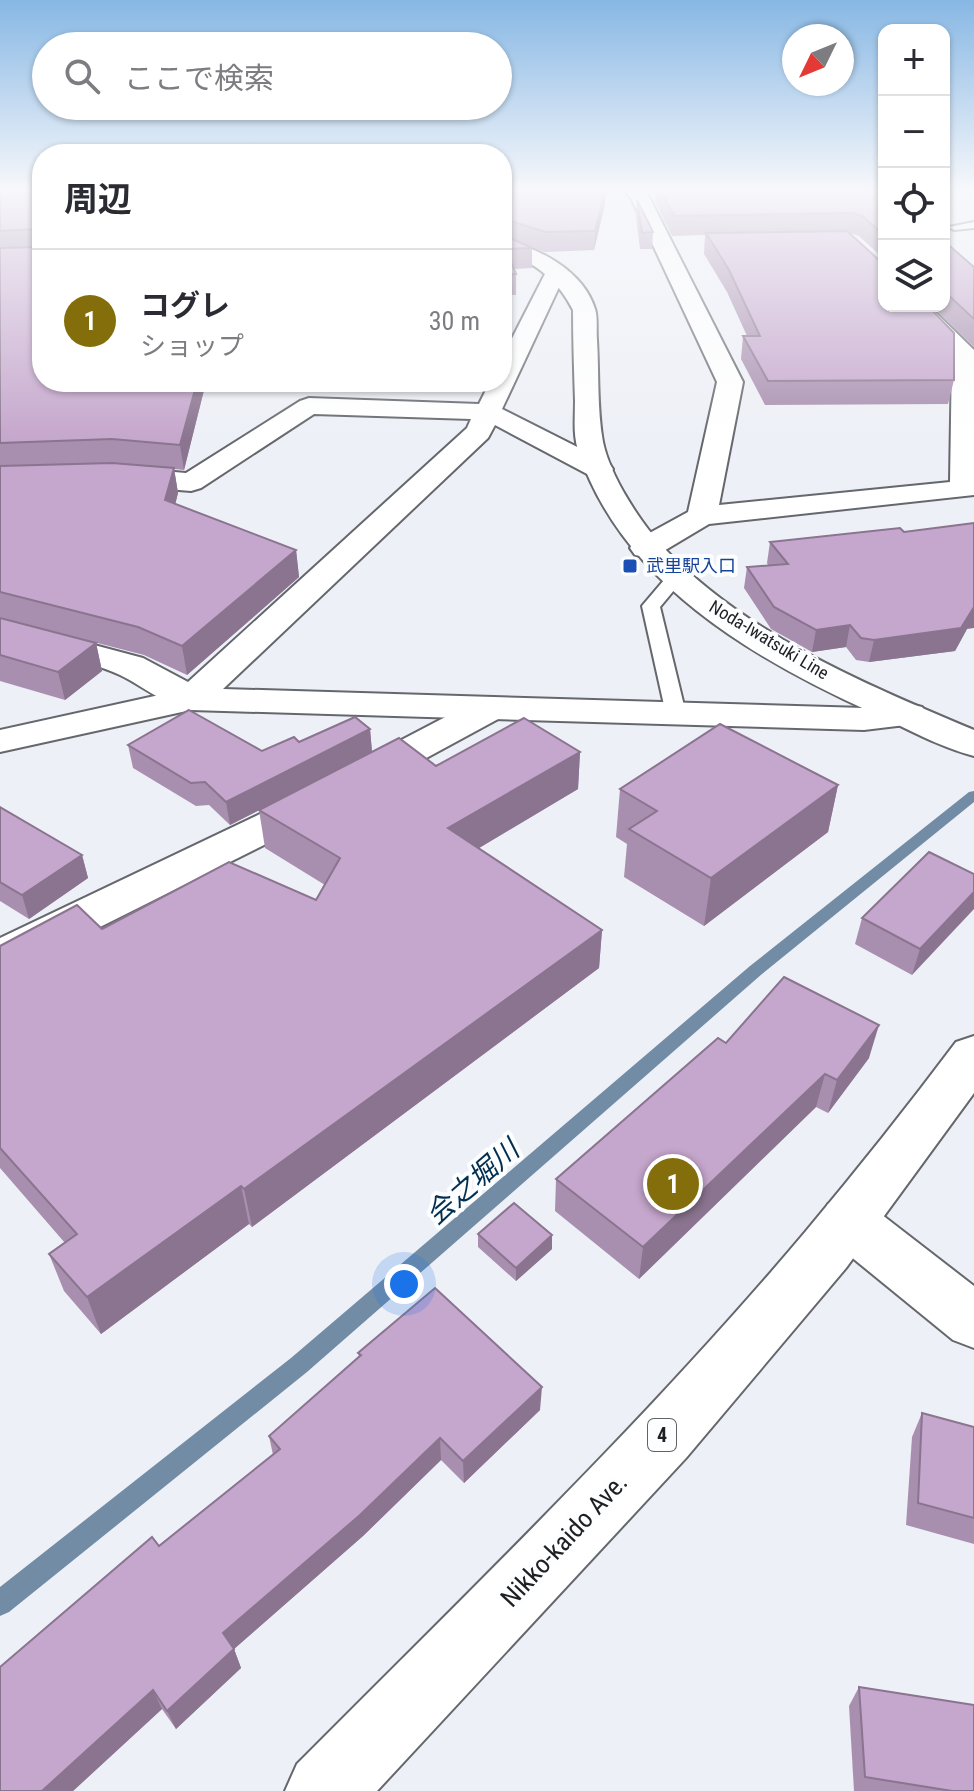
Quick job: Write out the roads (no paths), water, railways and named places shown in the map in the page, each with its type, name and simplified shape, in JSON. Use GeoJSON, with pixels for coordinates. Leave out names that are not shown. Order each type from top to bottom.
{"type":"FeatureCollection","features":[{"type":"Feature","properties":{"kind":"main road"},"geometry":{"type":"LineString","coordinates":[[512,364],[555,274]]}},
{"type":"Feature","properties":{"kind":"main road","name":"Noda-Iwatsuki Line"},"geometry":{"type":"LineString","coordinates":[[560,274],[575,289],[584,310],[590,447],[611,499],[646,548],[698,598],[749,632],[823,674],[973,744]]}},
{"type":"Feature","properties":{"kind":"main road"},"geometry":{"type":"LineString","coordinates":[[677,274],[730,382],[702,516]]}},
{"type":"Feature","properties":{"kind":"main road"},"geometry":{"type":"LineString","coordinates":[[646,548],[702,516],[964,489],[964,353],[922,312]]}},
{"type":"Feature","properties":{"kind":"main road"},"geometry":{"type":"LineString","coordinates":[[191,699],[478,432],[499,392]]}},
{"type":"Feature","properties":{"kind":"main road"},"geometry":{"type":"LineString","coordinates":[[0,479],[117,476],[191,482],[309,406],[489,412],[599,469]]}},
{"type":"Feature","properties":{"kind":"main road"},"geometry":{"type":"LineString","coordinates":[[0,630],[130,666],[191,699]]}},
{"type":"Feature","properties":{"kind":"main road"},"geometry":{"type":"LineString","coordinates":[[0,741],[191,699],[864,719],[909,715]]}},
{"type":"Feature","properties":{"kind":"main road"},"geometry":{"type":"LineString","coordinates":[[0,957],[273,824],[487,710]]}},
{"type":"Feature","properties":{"kind":"main road","name":"Nikko-kaido Ave."},"geometry":{"type":"LineString","coordinates":[[324,1791],[569,1537],[714,1379],[848,1221],[974,1055]]}},
{"type":"Feature","properties":{"kind":"main road"},"geometry":{"type":"LineString","coordinates":[[848,1221],[974,1321]]}},
{"type":"Feature","properties":{"kind":"lane"},"geometry":{"type":"LineString","coordinates":[[676,577],[651,606],[676,714]]}},
{"type":"Feature","properties":{"kind":"waterway","name":"会之堀川"},"geometry":{"type":"LineString","coordinates":[[0,1603],[299,1365],[756,970],[974,795]]}},
{"type":"Feature","properties":{"kind":"place","name":"武里駅入口"},"geometry":{"type":"Point","coordinates":[630,566]}},
{"type":"Feature","properties":{"kind":"place","name":"コグレ"},"geometry":{"type":"Point","coordinates":[673,1184]}}]}
